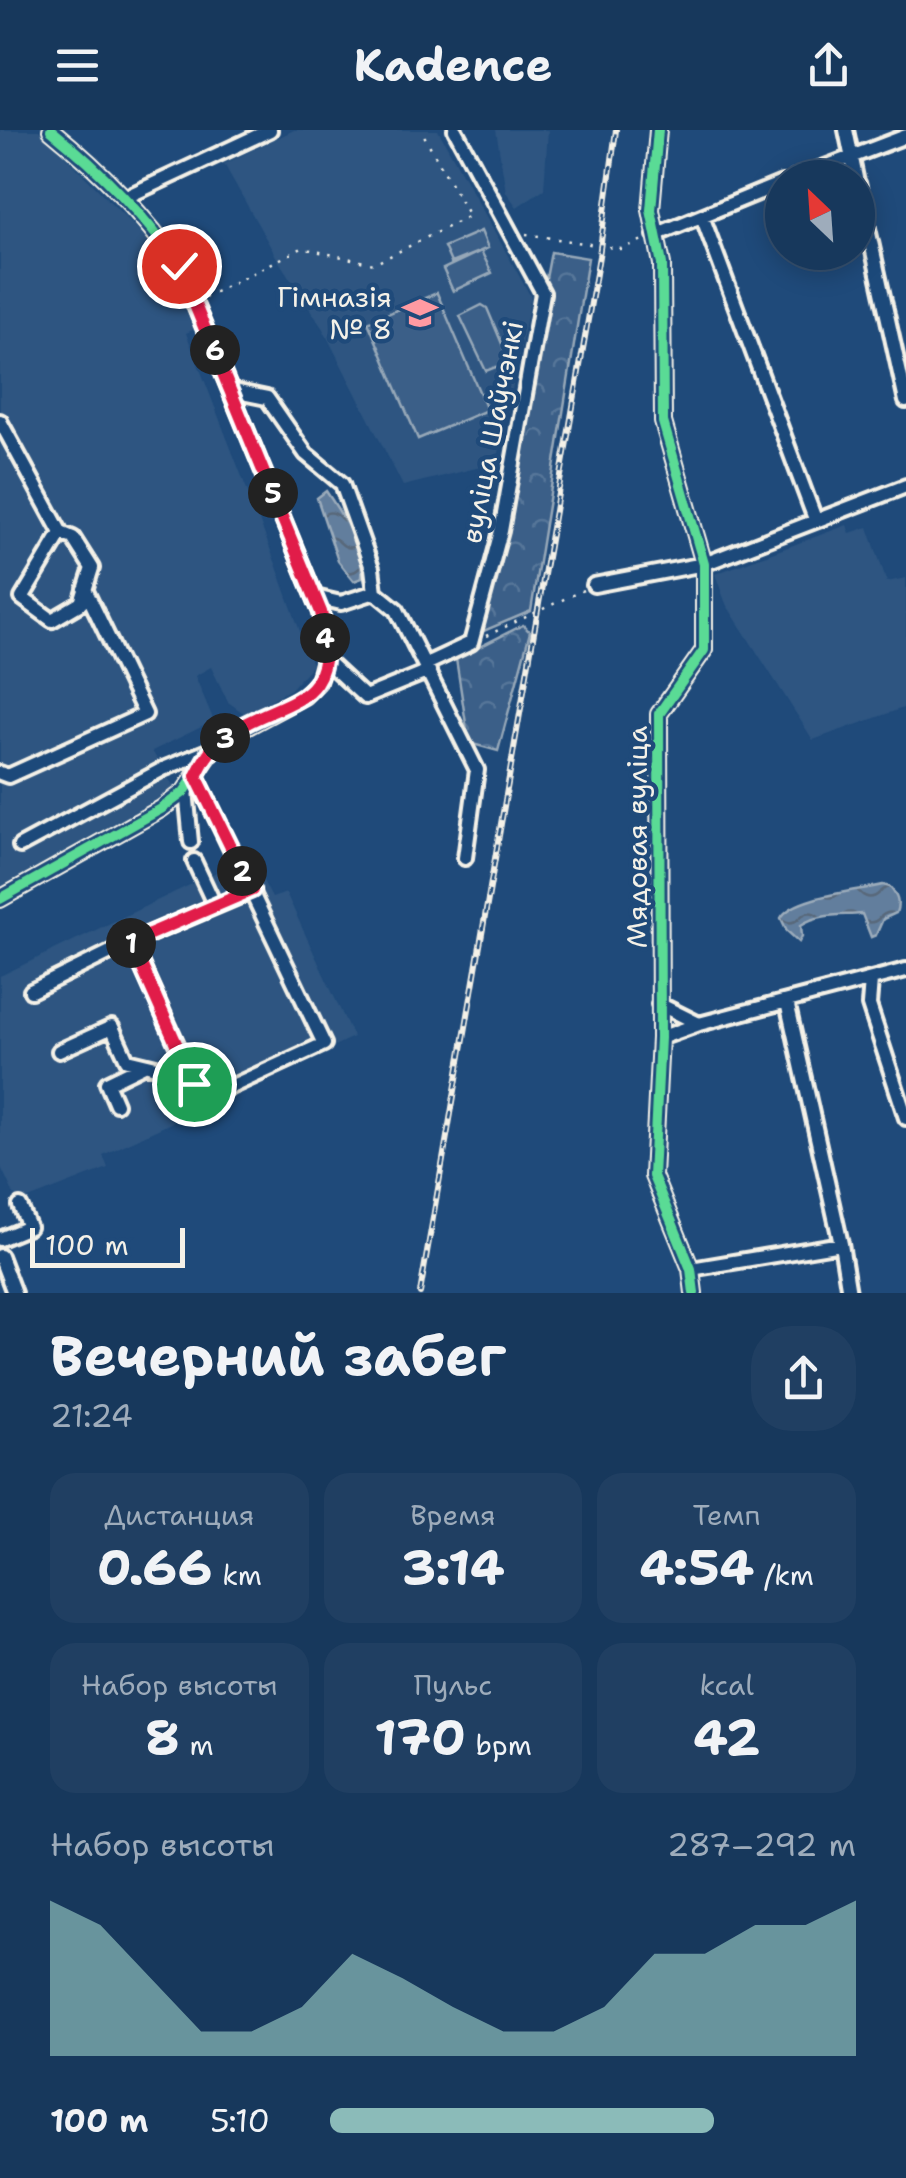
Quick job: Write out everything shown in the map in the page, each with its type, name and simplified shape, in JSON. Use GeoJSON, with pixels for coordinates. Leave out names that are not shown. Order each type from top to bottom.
{"type":"FeatureCollection","features":[{"type":"Feature","properties":{"kind":"street"},"geometry":{"type":"LineString","coordinates":[[0,898],[160,809],[186,790],[212,750],[228,736],[304,696],[318,682],[324,659],[325,631],[314,596],[179,266],[124,198],[51,130]]}},
{"type":"Feature","properties":{"kind":"street"},"geometry":{"type":"LineString","coordinates":[[69,130],[74,149]]}},
{"type":"Feature","properties":{"kind":"street"},"geometry":{"type":"LineString","coordinates":[[124,198],[270,130]]}},
{"type":"Feature","properties":{"kind":"street","name":"вуліца Шаўчэнкі"},"geometry":{"type":"LineString","coordinates":[[454,130],[543,294],[501,532],[471,643]]}},
{"type":"Feature","properties":{"kind":"street","name":"Мядовая вуліца"},"geometry":{"type":"LineString","coordinates":[[658,130],[652,210],[662,264],[663,422],[704,564],[704,650],[659,714],[660,1038]]}},
{"type":"Feature","properties":{"kind":"street"},"geometry":{"type":"LineString","coordinates":[[846,130],[853,160]]}},
{"type":"Feature","properties":{"kind":"street"},"geometry":{"type":"LineString","coordinates":[[840,160],[906,136]]}},
{"type":"Feature","properties":{"kind":"street"},"geometry":{"type":"LineString","coordinates":[[655,235],[765,190]]}},
{"type":"Feature","properties":{"kind":"street"},"geometry":{"type":"LineString","coordinates":[[702,216],[814,519]]}},
{"type":"Feature","properties":{"kind":"street"},"geometry":{"type":"LineString","coordinates":[[875,262],[906,402]]}},
{"type":"Feature","properties":{"kind":"street"},"geometry":{"type":"LineString","coordinates":[[232,390],[267,398],[306,454],[342,484],[372,568],[375,592],[397,610],[476,770],[465,858]]}},
{"type":"Feature","properties":{"kind":"street"},"geometry":{"type":"LineString","coordinates":[[0,422],[62,533],[73,538],[92,568],[81,604],[52,620],[22,598],[62,533]]}},
{"type":"Feature","properties":{"kind":"street"},"geometry":{"type":"LineString","coordinates":[[594,585],[704,564],[906,486]]}},
{"type":"Feature","properties":{"kind":"street"},"geometry":{"type":"LineString","coordinates":[[0,773],[8,776],[145,714],[85,589]]}},
{"type":"Feature","properties":{"kind":"street"},"geometry":{"type":"LineString","coordinates":[[314,596],[341,603],[375,592]]}},
{"type":"Feature","properties":{"kind":"street"},"geometry":{"type":"LineString","coordinates":[[324,659],[365,697],[471,643]]}},
{"type":"Feature","properties":{"kind":"street"},"geometry":{"type":"LineString","coordinates":[[20,846],[163,769],[212,750]]}},
{"type":"Feature","properties":{"kind":"street"},"geometry":{"type":"LineString","coordinates":[[59,1051],[112,1028],[128,1060],[214,1090],[226,1089],[324,1044],[196,776]]}},
{"type":"Feature","properties":{"kind":"street"},"geometry":{"type":"LineString","coordinates":[[186,790],[191,842]]}},
{"type":"Feature","properties":{"kind":"street"},"geometry":{"type":"LineString","coordinates":[[194,861],[214,906]]}},
{"type":"Feature","properties":{"kind":"street"},"geometry":{"type":"LineString","coordinates":[[31,991],[131,942],[252,890]]}},
{"type":"Feature","properties":{"kind":"street"},"geometry":{"type":"LineString","coordinates":[[131,942],[194,1084]]}},
{"type":"Feature","properties":{"kind":"street"},"geometry":{"type":"LineString","coordinates":[[694,1293],[691,1269],[652,1176],[660,1038],[698,1024],[906,970]]}},
{"type":"Feature","properties":{"kind":"street"},"geometry":{"type":"LineString","coordinates":[[870,980],[870,1005],[906,1118]]}},
{"type":"Feature","properties":{"kind":"street"},"geometry":{"type":"LineString","coordinates":[[787,1002],[849,1293]]}},
{"type":"Feature","properties":{"kind":"street"},"geometry":{"type":"LineString","coordinates":[[659,1004],[698,1024]]}},
{"type":"Feature","properties":{"kind":"street"},"geometry":{"type":"LineString","coordinates":[[116,1104],[107,1083],[144,1066]]}},
{"type":"Feature","properties":{"kind":"street"},"geometry":{"type":"LineString","coordinates":[[0,1239],[29,1228],[20,1206]]}},
{"type":"Feature","properties":{"kind":"street"},"geometry":{"type":"LineString","coordinates":[[691,1269],[841,1244]]}},
{"type":"Feature","properties":{"kind":"street"},"geometry":{"type":"LineString","coordinates":[[0,1256],[14,1293]]}},
{"type":"Feature","properties":{"kind":"path"},"geometry":{"type":"LineString","coordinates":[[195,303],[302,248],[374,264],[468,216],[421,130]]}},
{"type":"Feature","properties":{"kind":"path"},"geometry":{"type":"LineString","coordinates":[[510,232],[621,248],[655,235]]}},
{"type":"Feature","properties":{"kind":"path"},"geometry":{"type":"LineString","coordinates":[[471,643],[594,585]]}},
{"type":"Feature","properties":{"kind":"shaded area"},"geometry":{"type":"Polygon","coordinates":[[[0,130],[39,130],[149,241],[195,329],[186,333],[312,665],[291,689],[245,714],[228,702],[211,667],[195,676],[214,721],[152,751],[175,789],[0,889],[0,130]]]}},
{"type":"Feature","properties":{"kind":"shaded area","name":"Гімназія № 8"},"geometry":{"type":"Polygon","coordinates":[[[294,130],[438,130],[531,297],[497,463],[403,486],[323,329],[278,260],[224,164],[294,130]]]}},
{"type":"Feature","properties":{"kind":"shaded area"},"geometry":{"type":"Polygon","coordinates":[[[496,130],[548,130],[544,189],[517,207],[506,192],[496,130]]]}},
{"type":"Feature","properties":{"kind":"shaded area"},"geometry":{"type":"Polygon","coordinates":[[[847,525],[850,533],[868,527],[887,582],[906,578],[906,707],[813,740],[726,604],[715,574],[847,525]]]}},
{"type":"Feature","properties":{"kind":"shaded area"},"geometry":{"type":"Polygon","coordinates":[[[250,856],[272,898],[286,893],[353,1037],[103,1155],[108,1168],[18,1203],[0,1165],[0,976],[250,856]]]}},
{"type":"Feature","properties":{"kind":"green space"},"geometry":{"type":"Polygon","coordinates":[[[481,231],[488,248],[451,263],[444,247],[481,231]]]}},
{"type":"Feature","properties":{"kind":"green space"},"geometry":{"type":"Polygon","coordinates":[[[481,251],[492,273],[453,291],[443,269],[481,251]]]}},
{"type":"Feature","properties":{"kind":"green space"},"geometry":{"type":"Polygon","coordinates":[[[551,252],[588,258],[531,611],[479,633],[551,252]]]}},
{"type":"Feature","properties":{"kind":"green space"},"geometry":{"type":"Polygon","coordinates":[[[437,293],[487,410],[418,439],[368,322],[437,293]]]}},
{"type":"Feature","properties":{"kind":"green space"},"geometry":{"type":"Polygon","coordinates":[[[482,305],[487,308],[508,358],[506,363],[486,371],[460,316],[482,305]]]}},
{"type":"Feature","properties":{"kind":"green space"},"geometry":{"type":"Polygon","coordinates":[[[523,625],[530,632],[498,751],[469,743],[456,659],[523,625]]]}},
{"type":"Feature","properties":{"kind":"water"},"geometry":{"type":"Polygon","coordinates":[[[326,491],[351,532],[359,555],[362,578],[354,581],[338,561],[317,498],[326,491]]]}},
{"type":"Feature","properties":{"kind":"water"},"geometry":{"type":"Polygon","coordinates":[[[883,885],[894,893],[897,909],[883,919],[876,935],[871,937],[862,914],[808,921],[801,925],[799,942],[781,918],[812,899],[883,885]]]}},
{"type":"Feature","properties":{"kind":"railway"},"geometry":{"type":"LineString","coordinates":[[420,1293],[599,256],[616,130]]}},
{"type":"Feature","properties":{"kind":"cycle path"},"geometry":{"type":"LineString","coordinates":[[0,899],[161,809],[184,792],[218,742],[304,696],[318,682],[324,659],[321,612],[179,266],[120,193],[51,130]]}},
{"type":"Feature","properties":{"kind":"cycle path"},"geometry":{"type":"LineString","coordinates":[[658,130],[651,210],[662,264],[663,422],[704,564],[704,650],[659,714],[660,1038],[653,1176],[691,1269],[694,1293]]}},
{"type":"Feature","properties":{"kind":"place","name":"Гімназія № 8"},"geometry":{"type":"Point","coordinates":[420,313]}},
{"type":"Feature","properties":{"kind":"route"},"geometry":{"type":"LineString","coordinates":[[179,266],[321,612],[325,631],[318,682],[304,696],[218,742],[196,776],[252,890],[131,942],[194,1084]]}}]}
